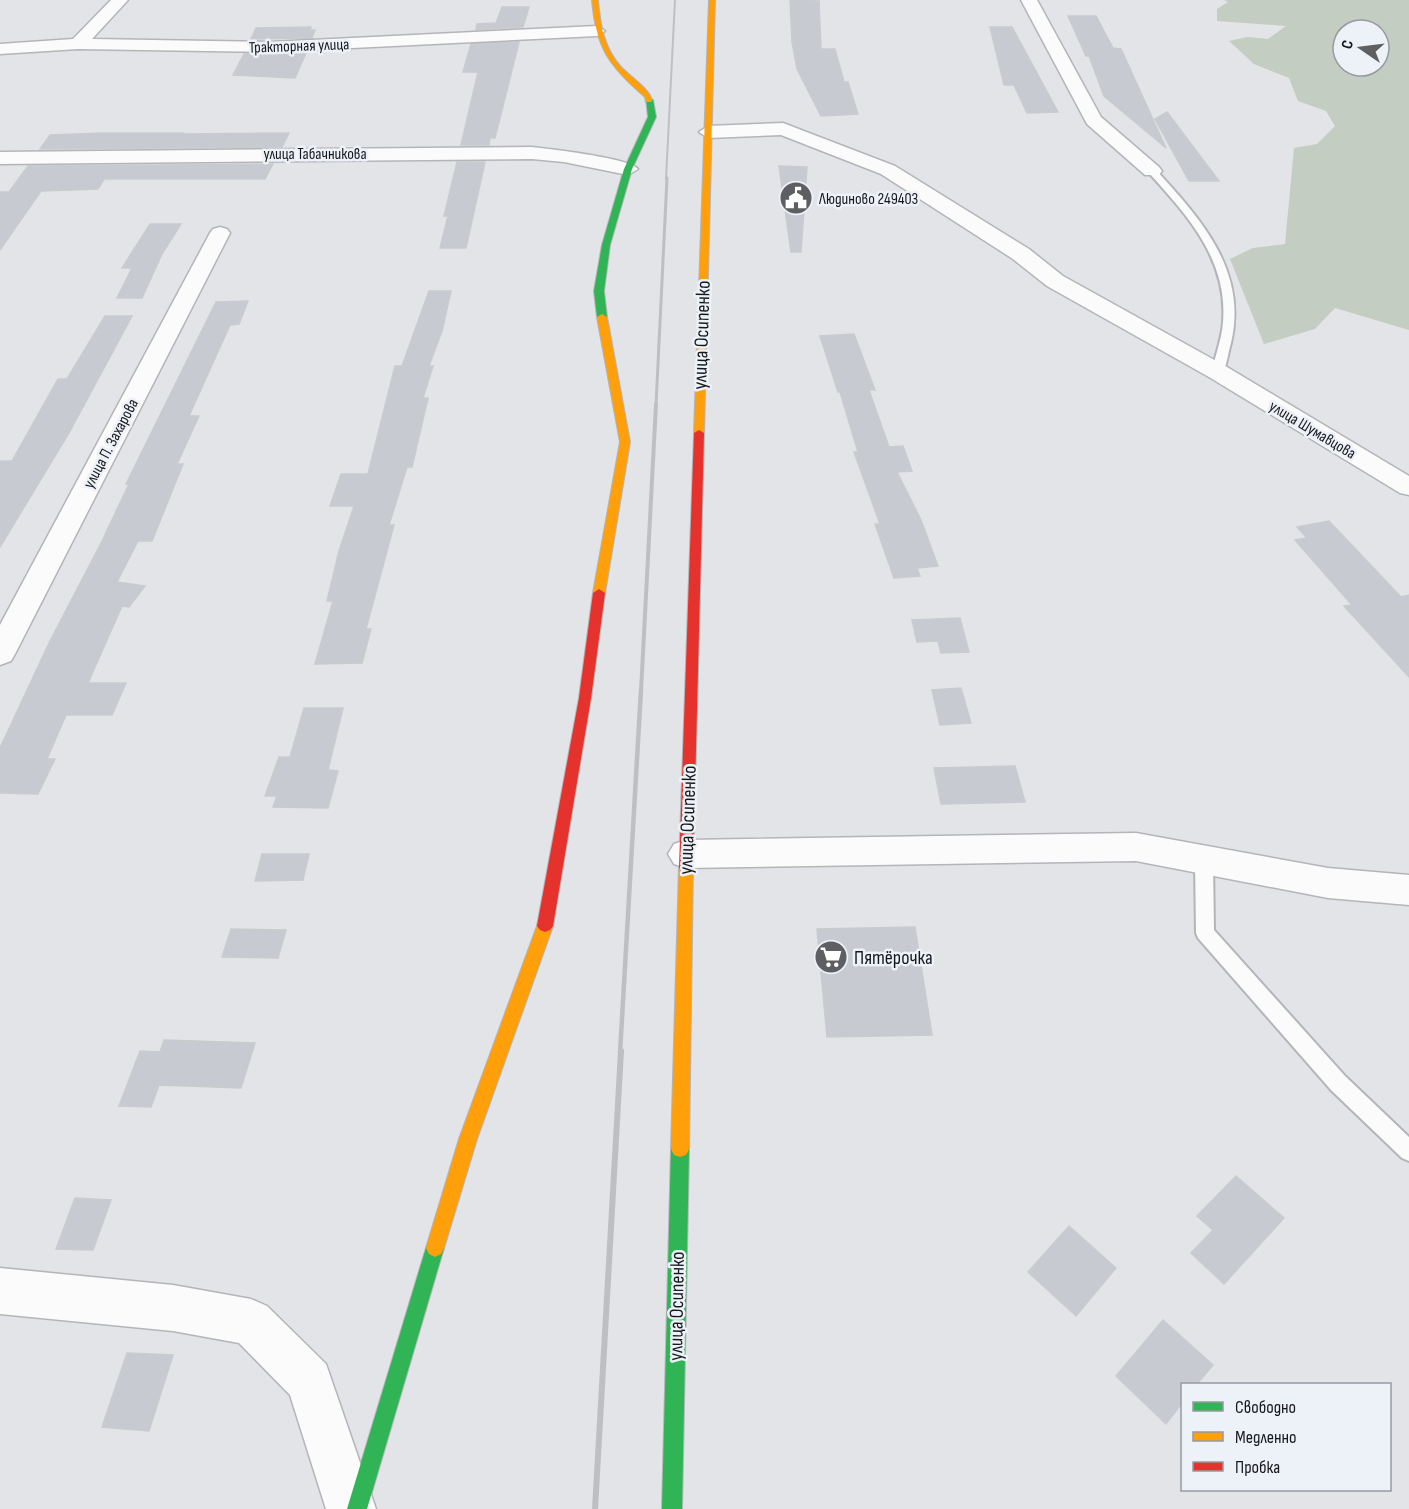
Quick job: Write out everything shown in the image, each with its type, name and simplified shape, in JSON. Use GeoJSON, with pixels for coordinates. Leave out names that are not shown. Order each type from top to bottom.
{"type":"FeatureCollection","features":[{"type":"Feature","properties":{"kind":"street"},"geometry":{"type":"LineString","coordinates":[[78,44],[120,0]]}},
{"type":"Feature","properties":{"kind":"street"},"geometry":{"type":"LineString","coordinates":[[357,1509],[468,1139],[544,930],[585,698],[604,551],[625,442],[608,360],[599,291],[606,245],[628,169],[652,117],[648,96],[613,66],[597,31],[595,0]]}},
{"type":"Feature","properties":{"kind":"street","name":"улица Осипенко"},"geometry":{"type":"LineString","coordinates":[[672,1509],[686,854],[712,0]]}},
{"type":"Feature","properties":{"kind":"street"},"geometry":{"type":"LineString","coordinates":[[1029,0],[1093,120],[1152,171]]}},
{"type":"Feature","properties":{"kind":"street","name":"Тракторная улица"},"geometry":{"type":"LineString","coordinates":[[0,49],[78,44],[271,47],[597,31]]}},
{"type":"Feature","properties":{"kind":"street"},"geometry":{"type":"LineString","coordinates":[[708,132],[783,129],[888,170],[1021,254],[1055,281],[1218,372]]}},
{"type":"Feature","properties":{"kind":"street","name":"улица Табачникова"},"geometry":{"type":"LineString","coordinates":[[0,158],[532,153],[564,156],[628,169]]}},
{"type":"Feature","properties":{"kind":"street","name":"улица П. Захарова"},"geometry":{"type":"LineString","coordinates":[[0,654],[220,233]]}},
{"type":"Feature","properties":{"kind":"street","name":"улица Шумавцова"},"geometry":{"type":"LineString","coordinates":[[1218,372],[1409,487]]}},
{"type":"Feature","properties":{"kind":"street"},"geometry":{"type":"LineString","coordinates":[[686,854],[1136,847],[1204,862],[1328,883],[1409,890]]}},
{"type":"Feature","properties":{"kind":"street"},"geometry":{"type":"LineString","coordinates":[[0,1291],[173,1308],[251,1322],[309,1381],[351,1509]]}},
{"type":"Feature","properties":{"kind":"lane"},"geometry":{"type":"LineString","coordinates":[[1152,171],[1199,223],[1226,271],[1229,322],[1218,372]]}},
{"type":"Feature","properties":{"kind":"lane"},"geometry":{"type":"LineString","coordinates":[[1204,862],[1205,933],[1338,1083],[1409,1150]]}},
{"type":"Feature","properties":{"kind":"shaded area"},"geometry":{"type":"Polygon","coordinates":[[[1224,0],[1409,0],[1409,330],[1335,308],[1315,329],[1264,344],[1230,259],[1253,248],[1285,244],[1294,148],[1317,144],[1335,126],[1326,111],[1298,101],[1289,78],[1254,64],[1229,41],[1248,37],[1268,39],[1286,26],[1217,21],[1217,9],[1228,2],[1224,0]]]}},
{"type":"Feature","properties":{"kind":"building"},"geometry":{"type":"Polygon","coordinates":[[[790,0],[819,1],[821,49],[835,49],[844,82],[848,82],[858,114],[821,116],[797,69],[792,42],[790,0]]]}},
{"type":"Feature","properties":{"kind":"building"},"geometry":{"type":"Polygon","coordinates":[[[502,7],[529,7],[523,27],[476,30],[477,24],[496,23],[502,7]]]}},
{"type":"Feature","properties":{"kind":"building"},"geometry":{"type":"Polygon","coordinates":[[[1068,16],[1096,16],[1113,48],[1121,49],[1166,148],[1104,96],[1089,56],[1086,56],[1068,16]]]}},
{"type":"Feature","properties":{"kind":"building"},"geometry":{"type":"Polygon","coordinates":[[[311,27],[310,30],[315,30],[312,38],[251,39],[256,28],[311,27]]]}},
{"type":"Feature","properties":{"kind":"building"},"geometry":{"type":"Polygon","coordinates":[[[990,27],[1012,27],[1058,112],[1027,113],[1014,85],[1004,85],[990,27]]]}},
{"type":"Feature","properties":{"kind":"building"},"geometry":{"type":"Polygon","coordinates":[[[519,42],[495,138],[490,138],[489,145],[461,145],[478,72],[463,72],[471,44],[519,42]]]}},
{"type":"Feature","properties":{"kind":"building"},"geometry":{"type":"Polygon","coordinates":[[[306,53],[295,78],[233,75],[244,54],[306,53]]]}},
{"type":"Feature","properties":{"kind":"building"},"geometry":{"type":"Polygon","coordinates":[[[1167,112],[1219,181],[1189,181],[1155,119],[1167,112]]]}},
{"type":"Feature","properties":{"kind":"building"},"geometry":{"type":"Polygon","coordinates":[[[289,133],[282,147],[40,149],[50,135],[289,133]]]}},
{"type":"Feature","properties":{"kind":"building"},"geometry":{"type":"Polygon","coordinates":[[[457,162],[485,162],[466,248],[440,248],[448,216],[444,216],[457,162]]]}},
{"type":"Feature","properties":{"kind":"building"},"geometry":{"type":"Polygon","coordinates":[[[273,164],[265,179],[104,179],[98,189],[41,191],[0,250],[0,192],[9,192],[28,166],[273,164]]]}},
{"type":"Feature","properties":{"kind":"building"},"geometry":{"type":"Polygon","coordinates":[[[779,166],[807,167],[801,252],[791,252],[779,166]]]}},
{"type":"Feature","properties":{"kind":"building"},"geometry":{"type":"Polygon","coordinates":[[[150,224],[181,224],[162,254],[142,298],[117,298],[132,268],[122,268],[150,224]]]}},
{"type":"Feature","properties":{"kind":"building"},"geometry":{"type":"Polygon","coordinates":[[[429,291],[451,291],[442,331],[429,366],[433,366],[423,398],[428,398],[412,467],[407,467],[389,525],[394,525],[366,629],[371,629],[362,663],[315,664],[333,601],[327,601],[339,551],[354,506],[330,506],[341,474],[368,474],[395,366],[402,366],[429,291]]]}},
{"type":"Feature","properties":{"kind":"building"},"geometry":{"type":"Polygon","coordinates":[[[248,301],[239,324],[230,325],[189,416],[199,416],[177,464],[183,464],[152,541],[138,541],[117,582],[145,586],[129,607],[122,606],[88,683],[126,683],[112,715],[66,715],[47,759],[55,759],[38,794],[0,793],[0,748],[216,302],[248,301]]]}},
{"type":"Feature","properties":{"kind":"building"},"geometry":{"type":"Polygon","coordinates":[[[105,316],[132,316],[69,433],[0,547],[0,461],[12,461],[58,379],[67,379],[105,316]]]}},
{"type":"Feature","properties":{"kind":"building"},"geometry":{"type":"Polygon","coordinates":[[[854,334],[875,390],[869,390],[889,447],[903,446],[912,471],[897,472],[921,520],[938,566],[917,568],[920,576],[894,578],[875,524],[880,524],[854,452],[858,452],[840,392],[838,392],[820,336],[854,334]]]}},
{"type":"Feature","properties":{"kind":"building"},"geometry":{"type":"Polygon","coordinates":[[[1329,521],[1401,597],[1409,595],[1409,677],[1344,606],[1352,605],[1295,540],[1307,538],[1297,527],[1329,521]]]}},
{"type":"Feature","properties":{"kind":"building"},"geometry":{"type":"Polygon","coordinates":[[[960,618],[969,652],[941,653],[938,641],[917,642],[912,620],[960,618]]]}},
{"type":"Feature","properties":{"kind":"building"},"geometry":{"type":"Polygon","coordinates":[[[961,688],[971,723],[940,725],[932,690],[961,688]]]}},
{"type":"Feature","properties":{"kind":"building"},"geometry":{"type":"Polygon","coordinates":[[[304,708],[343,708],[328,770],[338,771],[328,808],[273,807],[277,796],[265,796],[279,757],[290,757],[304,708]]]}},
{"type":"Feature","properties":{"kind":"building"},"geometry":{"type":"Polygon","coordinates":[[[1015,766],[1025,802],[941,804],[934,768],[1015,766]]]}},
{"type":"Feature","properties":{"kind":"building"},"geometry":{"type":"Polygon","coordinates":[[[262,854],[309,854],[303,880],[255,881],[262,854]]]}},
{"type":"Feature","properties":{"kind":"building"},"geometry":{"type":"Polygon","coordinates":[[[915,927],[932,1035],[827,1037],[817,929],[915,927]]]}},
{"type":"Feature","properties":{"kind":"building"},"geometry":{"type":"Polygon","coordinates":[[[231,929],[286,930],[278,958],[222,957],[231,929]]]}},
{"type":"Feature","properties":{"kind":"building"},"geometry":{"type":"Polygon","coordinates":[[[164,1040],[255,1043],[241,1088],[159,1085],[151,1107],[119,1106],[140,1051],[160,1052],[164,1040]]]}},
{"type":"Feature","properties":{"kind":"building"},"geometry":{"type":"Polygon","coordinates":[[[1236,1176],[1284,1218],[1224,1284],[1191,1253],[1213,1230],[1197,1216],[1236,1176]]]}},
{"type":"Feature","properties":{"kind":"building"},"geometry":{"type":"Polygon","coordinates":[[[75,1198],[111,1200],[93,1250],[56,1249],[75,1198]]]}},
{"type":"Feature","properties":{"kind":"building"},"geometry":{"type":"Polygon","coordinates":[[[1069,1226],[1116,1268],[1076,1316],[1028,1272],[1069,1226]]]}},
{"type":"Feature","properties":{"kind":"building"},"geometry":{"type":"Polygon","coordinates":[[[1163,1320],[1213,1365],[1198,1383],[1181,1383],[1181,1404],[1166,1424],[1116,1376],[1163,1320]]]}},
{"type":"Feature","properties":{"kind":"building"},"geometry":{"type":"Polygon","coordinates":[[[127,1353],[173,1355],[149,1431],[102,1427],[127,1353]]]}},
{"type":"Feature","properties":{"kind":"railway"},"geometry":{"type":"LineString","coordinates":[[666,179],[675,0]]}},
{"type":"Feature","properties":{"kind":"railway"},"geometry":{"type":"LineString","coordinates":[[656,405],[667,178]]}},
{"type":"Feature","properties":{"kind":"railway"},"geometry":{"type":"LineString","coordinates":[[641,691],[656,404]]}},
{"type":"Feature","properties":{"kind":"railway"},"geometry":{"type":"LineString","coordinates":[[620,1053],[641,690]]}},
{"type":"Feature","properties":{"kind":"railway"},"geometry":{"type":"LineString","coordinates":[[595,1509],[621,1051]]}},
{"type":"Feature","properties":{"kind":"traffic: fast"},"geometry":{"type":"LineString","coordinates":[[602,317],[599,291],[606,245],[628,169],[652,117],[649,100]]}},
{"type":"Feature","properties":{"kind":"traffic: fast"},"geometry":{"type":"LineString","coordinates":[[672,1509],[680,1149]]}},
{"type":"Feature","properties":{"kind":"traffic: fast"},"geometry":{"type":"LineString","coordinates":[[357,1509],[435,1248]]}},
{"type":"Feature","properties":{"kind":"traffic: slow"},"geometry":{"type":"LineString","coordinates":[[595,0],[599,32],[608,55],[615,65],[648,96],[649,100]]}},
{"type":"Feature","properties":{"kind":"traffic: slow"},"geometry":{"type":"LineString","coordinates":[[699,433],[712,0]]}},
{"type":"Feature","properties":{"kind":"traffic: slow"},"geometry":{"type":"LineString","coordinates":[[599,593],[625,442],[602,317]]}},
{"type":"Feature","properties":{"kind":"traffic: slow"},"geometry":{"type":"LineString","coordinates":[[680,1149],[686,867]]}},
{"type":"Feature","properties":{"kind":"traffic: slow"},"geometry":{"type":"LineString","coordinates":[[435,1248],[468,1139],[545,926]]}},
{"type":"Feature","properties":{"kind":"traffic: jam"},"geometry":{"type":"LineString","coordinates":[[686,867],[699,433]]}},
{"type":"Feature","properties":{"kind":"traffic: jam"},"geometry":{"type":"LineString","coordinates":[[545,926],[585,698],[599,593]]}},
{"type":"Feature","properties":{"kind":"place","name":"Людиново 249403"},"geometry":{"type":"Point","coordinates":[796,198]}},
{"type":"Feature","properties":{"kind":"place","name":"Пятёрочка"},"geometry":{"type":"Point","coordinates":[831,957]}}]}
